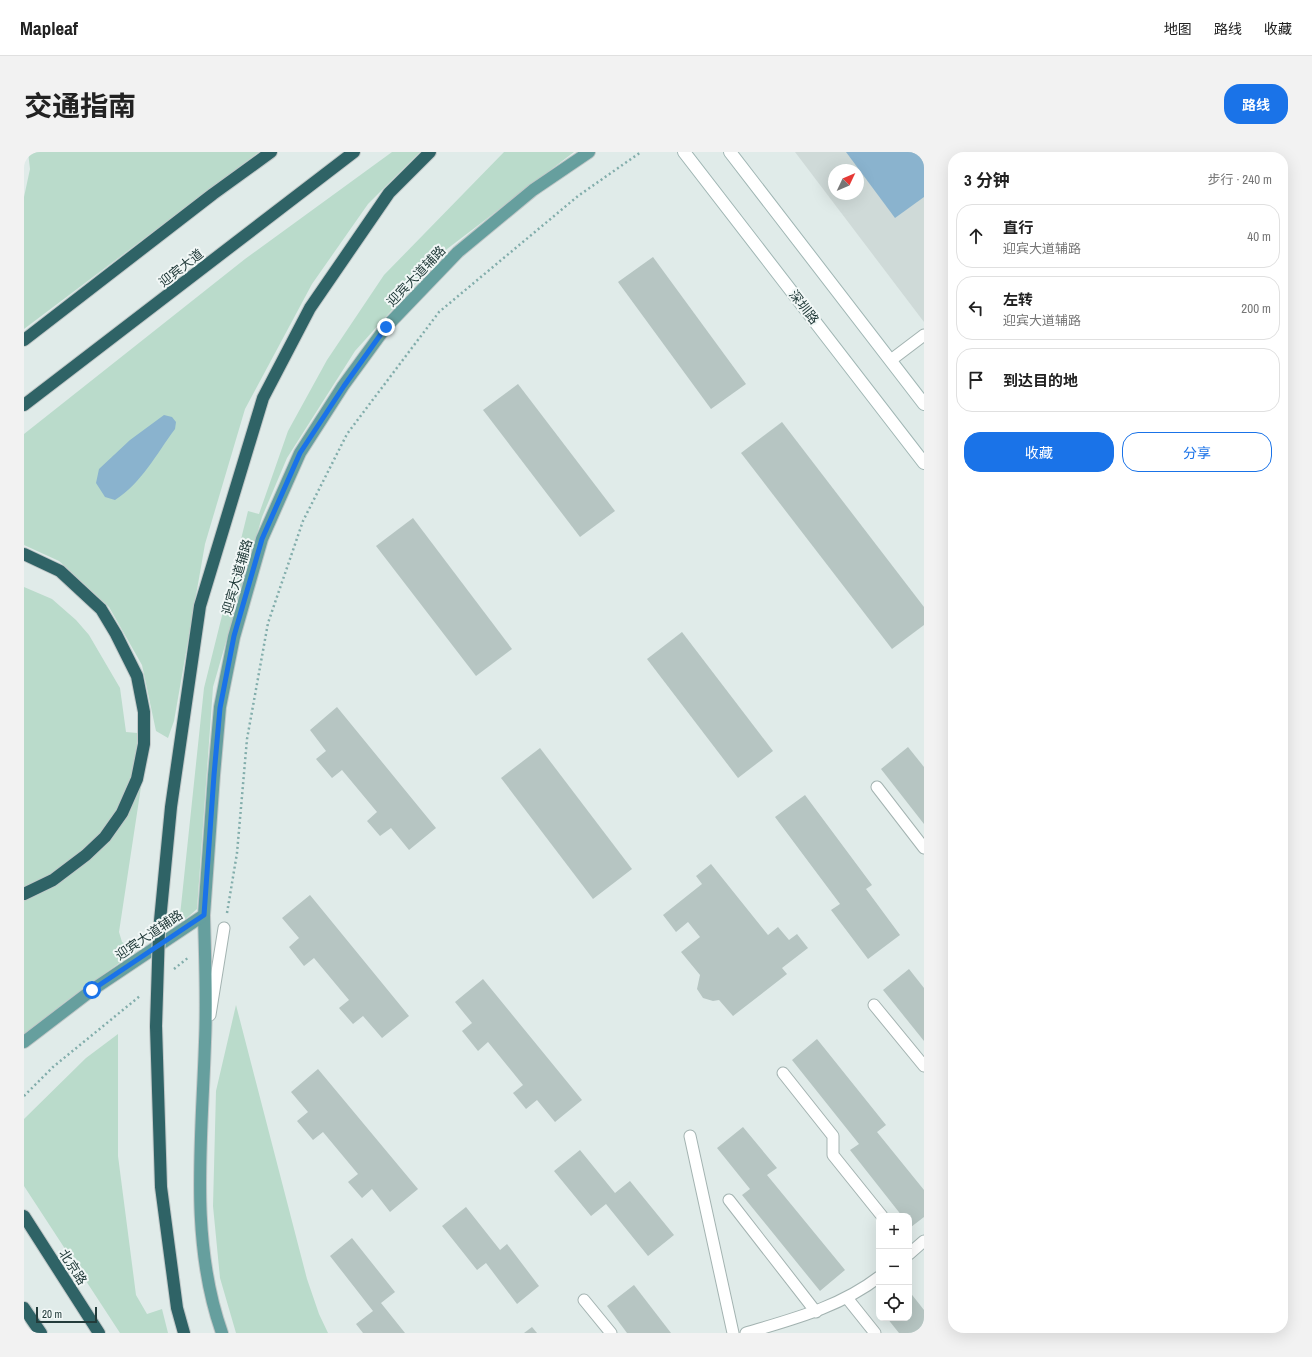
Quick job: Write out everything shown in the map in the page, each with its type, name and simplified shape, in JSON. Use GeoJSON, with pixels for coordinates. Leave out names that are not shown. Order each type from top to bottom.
{"type":"FeatureCollection","features":[{"type":"Feature","properties":{"kind":"highway"},"geometry":{"type":"LineString","coordinates":[[24,340],[213,194],[271,152]]}},
{"type":"Feature","properties":{"kind":"highway","name":"迎宾大道"},"geometry":{"type":"LineString","coordinates":[[24,405],[354,152]]}},
{"type":"Feature","properties":{"kind":"highway"},"geometry":{"type":"LineString","coordinates":[[184,1333],[177,1308],[160,1188],[156,1026],[159,931],[170,807],[200,606],[263,398],[310,308],[389,193],[430,152]]}},
{"type":"Feature","properties":{"kind":"highway"},"geometry":{"type":"LineString","coordinates":[[24,554],[60,571],[101,609],[116,634],[137,676],[144,712],[144,744],[137,779],[122,813],[106,837],[86,855],[53,880],[27,893]]}},
{"type":"Feature","properties":{"kind":"highway","name":"北京路"},"geometry":{"type":"LineString","coordinates":[[24,1216],[99,1333]]}},
{"type":"Feature","properties":{"kind":"highway"},"geometry":{"type":"LineString","coordinates":[[24,1308],[41,1333]]}},
{"type":"Feature","properties":{"kind":"main road","name":"迎宾大道辅路"},"geometry":{"type":"LineString","coordinates":[[24,1042],[92,990],[204,915],[220,715],[234,636],[262,539],[300,453],[352,374],[386,327],[401,311],[458,252],[533,190],[589,152]]}},
{"type":"Feature","properties":{"kind":"main road"},"geometry":{"type":"LineString","coordinates":[[204,915],[205,1041],[198,1173],[206,1270],[222,1333]]}},
{"type":"Feature","properties":{"kind":"street","name":"深圳路"},"geometry":{"type":"LineString","coordinates":[[684,152],[924,463]]}},
{"type":"Feature","properties":{"kind":"street"},"geometry":{"type":"LineString","coordinates":[[730,152],[924,404]]}},
{"type":"Feature","properties":{"kind":"lane"},"geometry":{"type":"LineString","coordinates":[[890,360],[924,335]]}},
{"type":"Feature","properties":{"kind":"lane"},"geometry":{"type":"LineString","coordinates":[[878,787],[924,848]]}},
{"type":"Feature","properties":{"kind":"lane"},"geometry":{"type":"LineString","coordinates":[[205,1041],[224,928]]}},
{"type":"Feature","properties":{"kind":"lane"},"geometry":{"type":"LineString","coordinates":[[874,1005],[924,1066]]}},
{"type":"Feature","properties":{"kind":"lane"},"geometry":{"type":"LineString","coordinates":[[784,1073],[833,1136],[833,1155],[880,1213]]}},
{"type":"Feature","properties":{"kind":"lane"},"geometry":{"type":"LineString","coordinates":[[690,1136],[733,1333]]}},
{"type":"Feature","properties":{"kind":"lane"},"geometry":{"type":"LineString","coordinates":[[729,1200],[816,1312]]}},
{"type":"Feature","properties":{"kind":"lane"},"geometry":{"type":"LineString","coordinates":[[912,1250],[924,1241]]}},
{"type":"Feature","properties":{"kind":"lane"},"geometry":{"type":"LineString","coordinates":[[746,1333],[816,1312],[861,1291],[876,1279]]}},
{"type":"Feature","properties":{"kind":"lane"},"geometry":{"type":"LineString","coordinates":[[847,1298],[876,1333]]}},
{"type":"Feature","properties":{"kind":"lane"},"geometry":{"type":"LineString","coordinates":[[584,1300],[611,1333]]}},
{"type":"Feature","properties":{"kind":"path"},"geometry":{"type":"LineString","coordinates":[[224,928],[237,853],[247,740],[268,623],[303,521],[347,434],[440,312],[578,196],[641,152]]}},
{"type":"Feature","properties":{"kind":"path"},"geometry":{"type":"LineString","coordinates":[[170,972],[204,944]]}},
{"type":"Feature","properties":{"kind":"path"},"geometry":{"type":"LineString","coordinates":[[24,1096],[53,1067],[146,991]]}},
{"type":"Feature","properties":{"kind":"shaded area"},"geometry":{"type":"Polygon","coordinates":[[[795,152],[924,152],[924,322],[831,200],[864,200],[864,164],[828,164],[828,195],[795,152]]]}},
{"type":"Feature","properties":{"kind":"green space"},"geometry":{"type":"Polygon","coordinates":[[[28,152],[259,152],[24,329],[24,197],[30,169],[28,152]]]}},
{"type":"Feature","properties":{"kind":"green space"},"geometry":{"type":"Polygon","coordinates":[[[392,152],[420,152],[368,204],[312,284],[245,409],[205,544],[174,721],[168,738],[156,731],[142,665],[109,607],[59,561],[24,545],[24,434],[245,259],[392,152]]]}},
{"type":"Feature","properties":{"kind":"green space"},"geometry":{"type":"Polygon","coordinates":[[[504,152],[574,152],[447,249],[355,351],[287,458],[262,517],[213,687],[197,909],[179,925],[204,688],[248,511],[259,514],[288,431],[327,360],[384,275],[504,152]]]}},
{"type":"Feature","properties":{"kind":"green space"},"geometry":{"type":"Polygon","coordinates":[[[24,587],[52,599],[76,620],[89,635],[120,688],[126,732],[149,734],[119,932],[122,942],[136,951],[65,1002],[24,1036],[24,587]]]}},
{"type":"Feature","properties":{"kind":"green space"},"geometry":{"type":"Polygon","coordinates":[[[236,1005],[307,1279],[319,1314],[328,1333],[236,1333],[220,1278],[213,1206],[216,1091],[236,1005]]]}},
{"type":"Feature","properties":{"kind":"green space"},"geometry":{"type":"Polygon","coordinates":[[[118,1034],[118,1156],[136,1295],[147,1314],[162,1309],[168,1333],[120,1333],[24,1186],[24,1119],[86,1058],[118,1034]]]}},
{"type":"Feature","properties":{"kind":"water"},"geometry":{"type":"Polygon","coordinates":[[[846,152],[924,152],[924,197],[895,218],[864,176],[864,164],[855,164],[846,152]]]}},
{"type":"Feature","properties":{"kind":"water"},"geometry":{"type":"Polygon","coordinates":[[[164,415],[172,417],[176,422],[175,429],[148,468],[133,486],[115,500],[105,497],[96,483],[99,469],[130,440],[164,415]]]}},
{"type":"Feature","properties":{"kind":"building"},"geometry":{"type":"Polygon","coordinates":[[[653,257],[746,384],[711,409],[618,282],[653,257]]]}},
{"type":"Feature","properties":{"kind":"building"},"geometry":{"type":"Polygon","coordinates":[[[518,384],[615,511],[580,537],[483,410],[518,384]]]}},
{"type":"Feature","properties":{"kind":"building"},"geometry":{"type":"Polygon","coordinates":[[[782,422],[924,607],[924,625],[892,649],[741,453],[782,422]]]}},
{"type":"Feature","properties":{"kind":"building"},"geometry":{"type":"Polygon","coordinates":[[[413,518],[512,649],[476,676],[376,546],[413,518]]]}},
{"type":"Feature","properties":{"kind":"building"},"geometry":{"type":"Polygon","coordinates":[[[682,632],[773,751],[738,778],[647,659],[682,632]]]}},
{"type":"Feature","properties":{"kind":"building"},"geometry":{"type":"Polygon","coordinates":[[[337,707],[436,828],[409,850],[391,828],[380,836],[367,821],[377,812],[342,770],[332,778],[316,759],[326,751],[310,730],[337,707]]]}},
{"type":"Feature","properties":{"kind":"building"},"geometry":{"type":"Polygon","coordinates":[[[908,747],[924,767],[924,824],[881,769],[908,747]]]}},
{"type":"Feature","properties":{"kind":"building"},"geometry":{"type":"Polygon","coordinates":[[[540,748],[632,869],[593,899],[501,778],[540,748]]]}},
{"type":"Feature","properties":{"kind":"building"},"geometry":{"type":"Polygon","coordinates":[[[805,795],[872,885],[866,889],[900,935],[868,959],[831,910],[840,904],[775,817],[805,795]]]}},
{"type":"Feature","properties":{"kind":"building"},"geometry":{"type":"Polygon","coordinates":[[[711,864],[768,935],[778,927],[789,940],[797,934],[808,948],[782,968],[787,974],[733,1016],[719,1000],[713,1001],[703,998],[697,989],[700,975],[681,952],[700,937],[688,922],[676,932],[663,915],[702,884],[696,876],[711,864]]]}},
{"type":"Feature","properties":{"kind":"building"},"geometry":{"type":"Polygon","coordinates":[[[310,895],[409,1016],[382,1038],[363,1016],[353,1024],[339,1008],[349,1000],[314,958],[304,966],[289,947],[299,938],[282,918],[310,895]]]}},
{"type":"Feature","properties":{"kind":"building"},"geometry":{"type":"Polygon","coordinates":[[[909,969],[924,988],[924,1041],[883,990],[909,969]]]}},
{"type":"Feature","properties":{"kind":"building"},"geometry":{"type":"Polygon","coordinates":[[[483,979],[582,1100],[555,1122],[537,1100],[526,1109],[513,1093],[523,1085],[488,1042],[478,1051],[462,1031],[472,1023],[455,1002],[483,979]]]}},
{"type":"Feature","properties":{"kind":"building"},"geometry":{"type":"Polygon","coordinates":[[[817,1039],[886,1125],[877,1132],[924,1190],[924,1217],[912,1226],[912,1213],[900,1213],[850,1150],[859,1144],[792,1060],[817,1039]]]}},
{"type":"Feature","properties":{"kind":"building"},"geometry":{"type":"Polygon","coordinates":[[[318,1069],[418,1189],[390,1212],[372,1189],[362,1198],[348,1182],[358,1174],[323,1132],[313,1140],[297,1121],[308,1112],[291,1092],[318,1069]]]}},
{"type":"Feature","properties":{"kind":"building"},"geometry":{"type":"Polygon","coordinates":[[[743,1127],[777,1168],[767,1175],[845,1270],[820,1291],[742,1195],[750,1189],[717,1148],[743,1127]]]}},
{"type":"Feature","properties":{"kind":"building"},"geometry":{"type":"Polygon","coordinates":[[[580,1150],[615,1193],[630,1181],[674,1235],[648,1256],[606,1204],[591,1216],[554,1171],[580,1150]]]}},
{"type":"Feature","properties":{"kind":"building"},"geometry":{"type":"Polygon","coordinates":[[[466,1207],[500,1250],[507,1244],[539,1286],[517,1304],[486,1263],[477,1270],[442,1226],[466,1207]]]}},
{"type":"Feature","properties":{"kind":"building"},"geometry":{"type":"Polygon","coordinates":[[[352,1238],[395,1292],[381,1303],[405,1333],[363,1333],[356,1324],[373,1311],[330,1256],[352,1238]]]}},
{"type":"Feature","properties":{"kind":"building"},"geometry":{"type":"Polygon","coordinates":[[[634,1285],[671,1333],[627,1333],[607,1306],[634,1285]]]}},
{"type":"Feature","properties":{"kind":"building"},"geometry":{"type":"Polygon","coordinates":[[[912,1295],[924,1310],[924,1333],[899,1333],[889,1321],[912,1321],[912,1295]]]}},
{"type":"Feature","properties":{"kind":"building"},"geometry":{"type":"Polygon","coordinates":[[[532,1327],[537,1333],[524,1333],[532,1327]]]}},
{"type":"Feature","properties":{"kind":"route"},"geometry":{"type":"LineString","coordinates":[[92,990],[204,915],[220,708],[234,636],[262,539],[300,453],[344,386],[386,327]]}}]}
